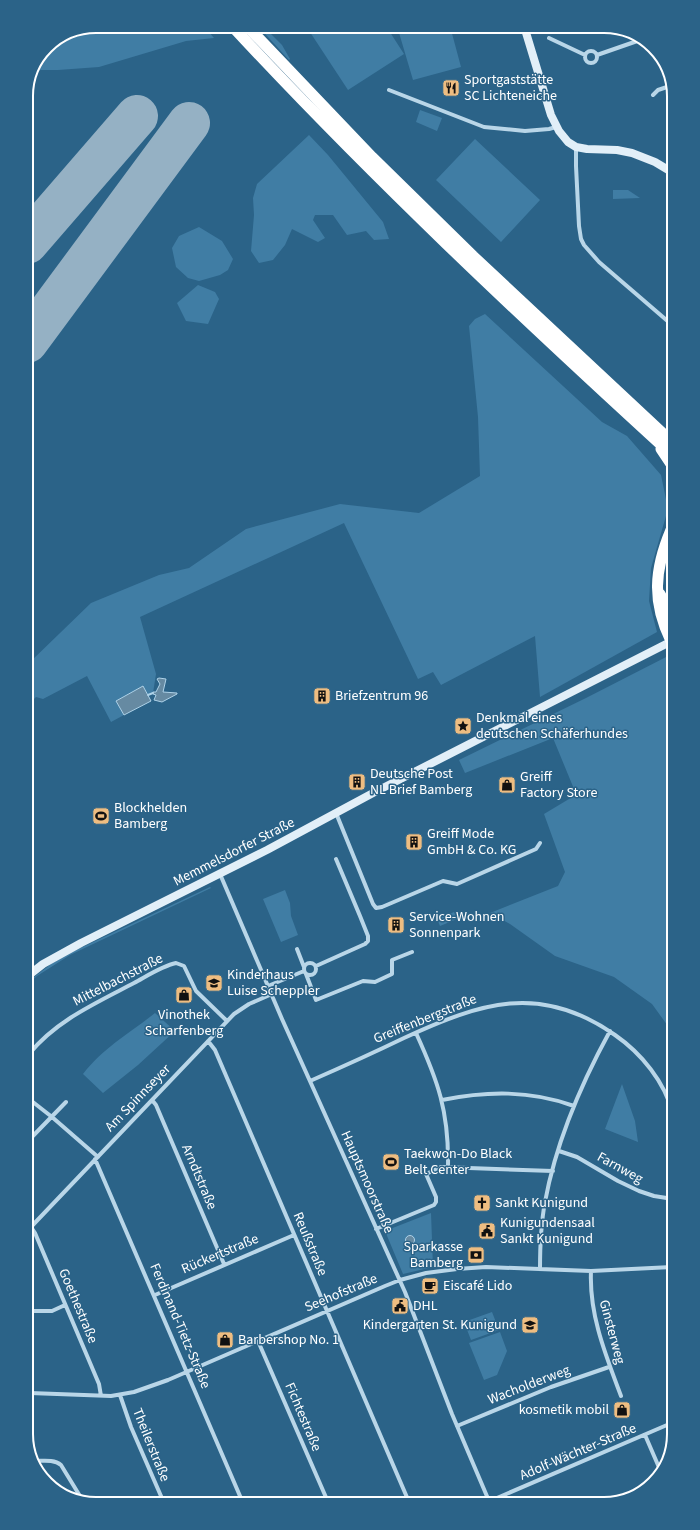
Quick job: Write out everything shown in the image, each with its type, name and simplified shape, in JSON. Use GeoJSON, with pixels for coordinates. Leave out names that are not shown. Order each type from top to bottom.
{"type":"FeatureCollection","features":[{"type":"Feature","properties":{"kind":"highway"},"geometry":{"type":"LineString","coordinates":[[239,33],[399,198],[539,332],[667,450]]}},
{"type":"Feature","properties":{"kind":"highway"},"geometry":{"type":"LineString","coordinates":[[254,33],[372,157],[473,256],[667,436]]}},
{"type":"Feature","properties":{"kind":"highway"},"geometry":{"type":"LineString","coordinates":[[654,439],[667,458]]}},
{"type":"Feature","properties":{"kind":"highway"},"geometry":{"type":"LineString","coordinates":[[667,542],[658,568],[657,589],[660,611],[667,632]]}},
{"type":"Feature","properties":{"kind":"highway"},"geometry":{"type":"LineString","coordinates":[[657,589],[667,604]]}},
{"type":"Feature","properties":{"kind":"main road"},"geometry":{"type":"LineString","coordinates":[[526,33],[551,114],[556,127],[565,139],[576,147],[625,151],[656,162],[667,169]]}},
{"type":"Feature","properties":{"kind":"main road","name":"Memmelsdorfer Straße"},"geometry":{"type":"LineString","coordinates":[[33,971],[81,942],[220,874],[452,752],[667,644]]}},
{"type":"Feature","properties":{"kind":"street"},"geometry":{"type":"LineString","coordinates":[[550,38],[585,55]]}},
{"type":"Feature","properties":{"kind":"street"},"geometry":{"type":"LineString","coordinates":[[597,55],[636,42]]}},
{"type":"Feature","properties":{"kind":"street"},"geometry":{"type":"LineString","coordinates":[[585,55],[586,52],[590,50],[594,51],[597,55]]}},
{"type":"Feature","properties":{"kind":"street"},"geometry":{"type":"LineString","coordinates":[[585,55],[584,58],[589,63],[596,61],[597,55]]}},
{"type":"Feature","properties":{"kind":"street"},"geometry":{"type":"LineString","coordinates":[[653,95],[658,90],[666,87]]}},
{"type":"Feature","properties":{"kind":"street"},"geometry":{"type":"LineString","coordinates":[[389,90],[484,127],[525,131],[556,127]]}},
{"type":"Feature","properties":{"kind":"street"},"geometry":{"type":"LineString","coordinates":[[576,147],[579,226],[581,239],[584,245],[599,262],[667,321]]}},
{"type":"Feature","properties":{"kind":"street"},"geometry":{"type":"LineString","coordinates":[[336,813],[371,900],[376,908],[382,907],[443,881],[457,884],[536,849],[540,843]]}},
{"type":"Feature","properties":{"kind":"street"},"geometry":{"type":"LineString","coordinates":[[316,966],[365,944],[368,941],[360,916],[336,859]]}},
{"type":"Feature","properties":{"kind":"street","name":"Hauptsmoorstraße"},"geometry":{"type":"LineString","coordinates":[[220,874],[268,986],[400,1280],[457,1426],[488,1497]]}},
{"type":"Feature","properties":{"kind":"street"},"geometry":{"type":"LineString","coordinates":[[297,949],[316,1000],[363,981],[375,982],[392,974],[392,960],[412,952]]}},
{"type":"Feature","properties":{"kind":"street","name":"Mittelbachstraße"},"geometry":{"type":"LineString","coordinates":[[33,1049],[42,1039],[77,1013],[172,964],[178,963],[184,966],[196,991],[227,1021]]}},
{"type":"Feature","properties":{"kind":"street"},"geometry":{"type":"LineString","coordinates":[[268,986],[305,971],[308,963],[312,963],[316,966]]}},
{"type":"Feature","properties":{"kind":"street"},"geometry":{"type":"LineString","coordinates":[[305,971],[313,975],[317,970],[316,966]]}},
{"type":"Feature","properties":{"kind":"street","name":"Am Spinnseyer"},"geometry":{"type":"LineString","coordinates":[[33,1225],[227,1021],[243,1007],[272,994]]}},
{"type":"Feature","properties":{"kind":"street","name":"Greiffenbergstraße"},"geometry":{"type":"LineString","coordinates":[[310,1080],[416,1032],[466,1012],[485,1007],[512,1003],[532,1003],[566,1009],[580,1014],[610,1031],[631,1047],[651,1070],[667,1098]]}},
{"type":"Feature","properties":{"kind":"street"},"geometry":{"type":"LineString","coordinates":[[540,1269],[543,1214],[559,1150],[584,1081],[610,1031]]}},
{"type":"Feature","properties":{"kind":"street"},"geometry":{"type":"LineString","coordinates":[[416,1032],[434,1073],[442,1100],[447,1128],[448,1166]]}},
{"type":"Feature","properties":{"kind":"street","name":"Reußstraße"},"geometry":{"type":"LineString","coordinates":[[208,1041],[215,1050],[407,1497]]}},
{"type":"Feature","properties":{"kind":"street"},"geometry":{"type":"LineString","coordinates":[[442,1100],[492,1093],[520,1094],[553,1099],[574,1106]]}},
{"type":"Feature","properties":{"kind":"street","name":"Arndtstraße"},"geometry":{"type":"LineString","coordinates":[[152,1100],[156,1105],[224,1264]]}},
{"type":"Feature","properties":{"kind":"street"},"geometry":{"type":"LineString","coordinates":[[33,1102],[52,1117],[97,1158]]}},
{"type":"Feature","properties":{"kind":"street"},"geometry":{"type":"LineString","coordinates":[[33,1136],[66,1102]]}},
{"type":"Feature","properties":{"kind":"street","name":"Farnweg"},"geometry":{"type":"LineString","coordinates":[[559,1150],[582,1159],[618,1181],[639,1191],[667,1198]]}},
{"type":"Feature","properties":{"kind":"street","name":"Ferdinand-Tietz-Straße"},"geometry":{"type":"LineString","coordinates":[[97,1158],[241,1497]]}},
{"type":"Feature","properties":{"kind":"street"},"geometry":{"type":"LineString","coordinates":[[376,1229],[434,1204],[436,1202],[436,1197],[426,1174],[442,1167],[448,1166],[553,1171]]}},
{"type":"Feature","properties":{"kind":"street","name":"Goethestraße"},"geometry":{"type":"LineString","coordinates":[[33,1231],[99,1384],[101,1396]]}},
{"type":"Feature","properties":{"kind":"street","name":"Rückertstraße"},"geometry":{"type":"LineString","coordinates":[[155,1295],[294,1235]]}},
{"type":"Feature","properties":{"kind":"street","name":"Seehofstraße"},"geometry":{"type":"LineString","coordinates":[[33,1393],[101,1396],[120,1395],[146,1388],[188,1372],[400,1280],[433,1272],[486,1267],[590,1271],[667,1267]]}},
{"type":"Feature","properties":{"kind":"street","name":"Ginsterweg"},"geometry":{"type":"LineString","coordinates":[[590,1271],[595,1316],[610,1367],[621,1396]]}},
{"type":"Feature","properties":{"kind":"street"},"geometry":{"type":"LineString","coordinates":[[33,1311],[52,1310],[65,1305]]}},
{"type":"Feature","properties":{"kind":"street","name":"Fichtestraße"},"geometry":{"type":"LineString","coordinates":[[258,1341],[326,1497]]}},
{"type":"Feature","properties":{"kind":"street","name":"Wacholderweg"},"geometry":{"type":"LineString","coordinates":[[457,1426],[551,1387],[610,1367]]}},
{"type":"Feature","properties":{"kind":"street","name":"Theilerstraße"},"geometry":{"type":"LineString","coordinates":[[120,1395],[131,1427],[161,1497]]}},
{"type":"Feature","properties":{"kind":"street","name":"Adolf-Wächter-Straße"},"geometry":{"type":"LineString","coordinates":[[499,1497],[667,1425]]}},
{"type":"Feature","properties":{"kind":"street"},"geometry":{"type":"LineString","coordinates":[[646,1435],[658,1466]]}},
{"type":"Feature","properties":{"kind":"street"},"geometry":{"type":"LineString","coordinates":[[39,1461],[53,1461],[61,1465],[79,1494]]}},
{"type":"Feature","properties":{"kind":"shaded area"},"geometry":{"type":"Polygon","coordinates":[[[210,33],[214,38],[186,41],[99,67],[40,70],[46,58],[61,44],[84,34],[210,33]]]}},
{"type":"Feature","properties":{"kind":"shaded area"},"geometry":{"type":"Polygon","coordinates":[[[264,33],[270,33],[282,45],[290,59],[289,60],[264,33]]]}},
{"type":"Feature","properties":{"kind":"shaded area"},"geometry":{"type":"Polygon","coordinates":[[[311,33],[390,33],[404,54],[348,90],[311,33]]]}},
{"type":"Feature","properties":{"kind":"shaded area"},"geometry":{"type":"Polygon","coordinates":[[[399,33],[452,33],[461,67],[413,80],[399,33]]]}},
{"type":"Feature","properties":{"kind":"shaded area"},"geometry":{"type":"Polygon","coordinates":[[[420,110],[442,118],[437,131],[416,122],[420,110]]]}},
{"type":"Feature","properties":{"kind":"shaded area"},"geometry":{"type":"Polygon","coordinates":[[[309,135],[328,155],[383,222],[389,239],[374,240],[366,231],[347,235],[333,215],[315,215],[313,220],[325,238],[318,242],[292,229],[285,245],[273,260],[259,263],[251,251],[254,215],[253,198],[257,184],[309,135]]]}},
{"type":"Feature","properties":{"kind":"shaded area"},"geometry":{"type":"Polygon","coordinates":[[[475,139],[540,200],[501,242],[436,180],[475,139]]]}},
{"type":"Feature","properties":{"kind":"shaded area"},"geometry":{"type":"Polygon","coordinates":[[[613,190],[628,190],[640,198],[613,199],[613,190]]]}},
{"type":"Feature","properties":{"kind":"shaded area"},"geometry":{"type":"Polygon","coordinates":[[[199,227],[222,241],[233,259],[228,270],[220,275],[199,281],[188,278],[176,267],[172,248],[179,236],[199,227]]]}},
{"type":"Feature","properties":{"kind":"shaded area"},"geometry":{"type":"Polygon","coordinates":[[[198,285],[215,292],[219,299],[208,324],[186,321],[177,303],[198,285]]]}},
{"type":"Feature","properties":{"kind":"shaded area"},"geometry":{"type":"Polygon","coordinates":[[[485,314],[602,422],[627,436],[661,475],[667,504],[667,512],[651,568],[649,601],[657,632],[540,697],[535,636],[441,685],[433,672],[418,679],[344,523],[140,617],[156,674],[153,693],[148,695],[143,686],[116,701],[124,715],[111,722],[87,676],[43,699],[36,697],[33,700],[33,659],[91,603],[159,575],[189,568],[246,529],[340,504],[419,513],[480,476],[478,417],[469,326],[475,319],[485,314]]]}},
{"type":"Feature","properties":{"kind":"shaded area"},"geometry":{"type":"Polygon","coordinates":[[[667,657],[667,1025],[652,1004],[614,977],[555,956],[510,924],[490,913],[558,886],[565,872],[544,814],[574,796],[574,789],[553,738],[465,773],[459,760],[667,657]]]}},
{"type":"Feature","properties":{"kind":"shaded area"},"geometry":{"type":"Polygon","coordinates":[[[157,679],[166,679],[163,692],[177,693],[162,702],[154,700],[156,695],[153,694],[153,692],[156,692],[160,684],[157,679]]]}},
{"type":"Feature","properties":{"kind":"shaded area"},"geometry":{"type":"Polygon","coordinates":[[[143,686],[151,701],[124,715],[116,701],[143,686]]]}},
{"type":"Feature","properties":{"kind":"shaded area"},"geometry":{"type":"Polygon","coordinates":[[[210,887],[211,888],[70,955],[33,980],[33,978],[51,964],[72,952],[210,887]]]}},
{"type":"Feature","properties":{"kind":"shaded area"},"geometry":{"type":"Polygon","coordinates":[[[285,890],[290,903],[291,916],[298,935],[281,942],[263,899],[285,890]]]}},
{"type":"Feature","properties":{"kind":"shaded area"},"geometry":{"type":"Polygon","coordinates":[[[454,912],[457,919],[440,926],[437,919],[454,912]]]}},
{"type":"Feature","properties":{"kind":"shaded area"},"geometry":{"type":"Polygon","coordinates":[[[155,1013],[175,1031],[138,1065],[103,1093],[83,1074],[108,1048],[155,1013]]]}},
{"type":"Feature","properties":{"kind":"shaded area"},"geometry":{"type":"Polygon","coordinates":[[[622,1084],[635,1121],[638,1142],[605,1129],[622,1084]]]}},
{"type":"Feature","properties":{"kind":"shaded area"},"geometry":{"type":"Polygon","coordinates":[[[431,1213],[433,1267],[403,1274],[385,1231],[431,1213]]]}},
{"type":"Feature","properties":{"kind":"shaded area"},"geometry":{"type":"Polygon","coordinates":[[[410,1235],[415,1240],[410,1245],[405,1240],[410,1235]]]}},
{"type":"Feature","properties":{"kind":"shaded area"},"geometry":{"type":"Polygon","coordinates":[[[492,1312],[499,1330],[471,1340],[464,1322],[492,1312]]]}},
{"type":"Feature","properties":{"kind":"shaded area"},"geometry":{"type":"Polygon","coordinates":[[[500,1332],[507,1351],[497,1375],[484,1380],[469,1343],[500,1332]]]}},
{"type":"Feature","properties":{"kind":"waterway"},"geometry":{"type":"LineString","coordinates":[[148,695],[153,693]]}},
{"type":"Feature","properties":{"kind":"runway"},"geometry":{"type":"LineString","coordinates":[[33,236],[137,116]]}},
{"type":"Feature","properties":{"kind":"runway"},"geometry":{"type":"LineString","coordinates":[[33,334],[189,123]]}},
{"type":"Feature","properties":{"kind":"place","name":"Sportgaststätte SC Lichteneiche"},"geometry":{"type":"Point","coordinates":[451,88]}},
{"type":"Feature","properties":{"kind":"place","name":"Briefzentrum 96"},"geometry":{"type":"Point","coordinates":[322,696]}},
{"type":"Feature","properties":{"kind":"place","name":"Denkmal eines deutschen Schäferhundes"},"geometry":{"type":"Point","coordinates":[463,726]}},
{"type":"Feature","properties":{"kind":"place","name":"Deutsche Post NL Brief Bamberg"},"geometry":{"type":"Point","coordinates":[357,782]}},
{"type":"Feature","properties":{"kind":"place","name":"Greiff Factory Store"},"geometry":{"type":"Point","coordinates":[507,785]}},
{"type":"Feature","properties":{"kind":"place","name":"Blockhelden Bamberg"},"geometry":{"type":"Point","coordinates":[101,816]}},
{"type":"Feature","properties":{"kind":"place","name":"Greiff Mode GmbH & Co. KG"},"geometry":{"type":"Point","coordinates":[414,842]}},
{"type":"Feature","properties":{"kind":"place","name":"Service-Wohnen Sonnenpark"},"geometry":{"type":"Point","coordinates":[396,925]}},
{"type":"Feature","properties":{"kind":"place","name":"Kinderhaus Luise Scheppler"},"geometry":{"type":"Point","coordinates":[214,983]}},
{"type":"Feature","properties":{"kind":"place","name":"Vinothek Scharfenberg"},"geometry":{"type":"Point","coordinates":[184,995]}},
{"type":"Feature","properties":{"kind":"place","name":"Taekwon-Do Black Belt Center"},"geometry":{"type":"Point","coordinates":[391,1162]}},
{"type":"Feature","properties":{"kind":"place","name":"Sankt Kunigund"},"geometry":{"type":"Point","coordinates":[482,1203]}},
{"type":"Feature","properties":{"kind":"place","name":"Kunigundensaal Sankt Kunigund"},"geometry":{"type":"Point","coordinates":[487,1231]}},
{"type":"Feature","properties":{"kind":"place","name":"Sparkasse Bamberg"},"geometry":{"type":"Point","coordinates":[476,1255]}},
{"type":"Feature","properties":{"kind":"place","name":"Eiscafé Lido"},"geometry":{"type":"Point","coordinates":[430,1286]}},
{"type":"Feature","properties":{"kind":"place","name":"DHL"},"geometry":{"type":"Point","coordinates":[400,1306]}},
{"type":"Feature","properties":{"kind":"place","name":"Kindergarten St. Kunigund"},"geometry":{"type":"Point","coordinates":[530,1325]}},
{"type":"Feature","properties":{"kind":"place","name":"Barbershop No. 1"},"geometry":{"type":"Point","coordinates":[225,1340]}},
{"type":"Feature","properties":{"kind":"place","name":"kosmetik mobil"},"geometry":{"type":"Point","coordinates":[622,1410]}}]}
